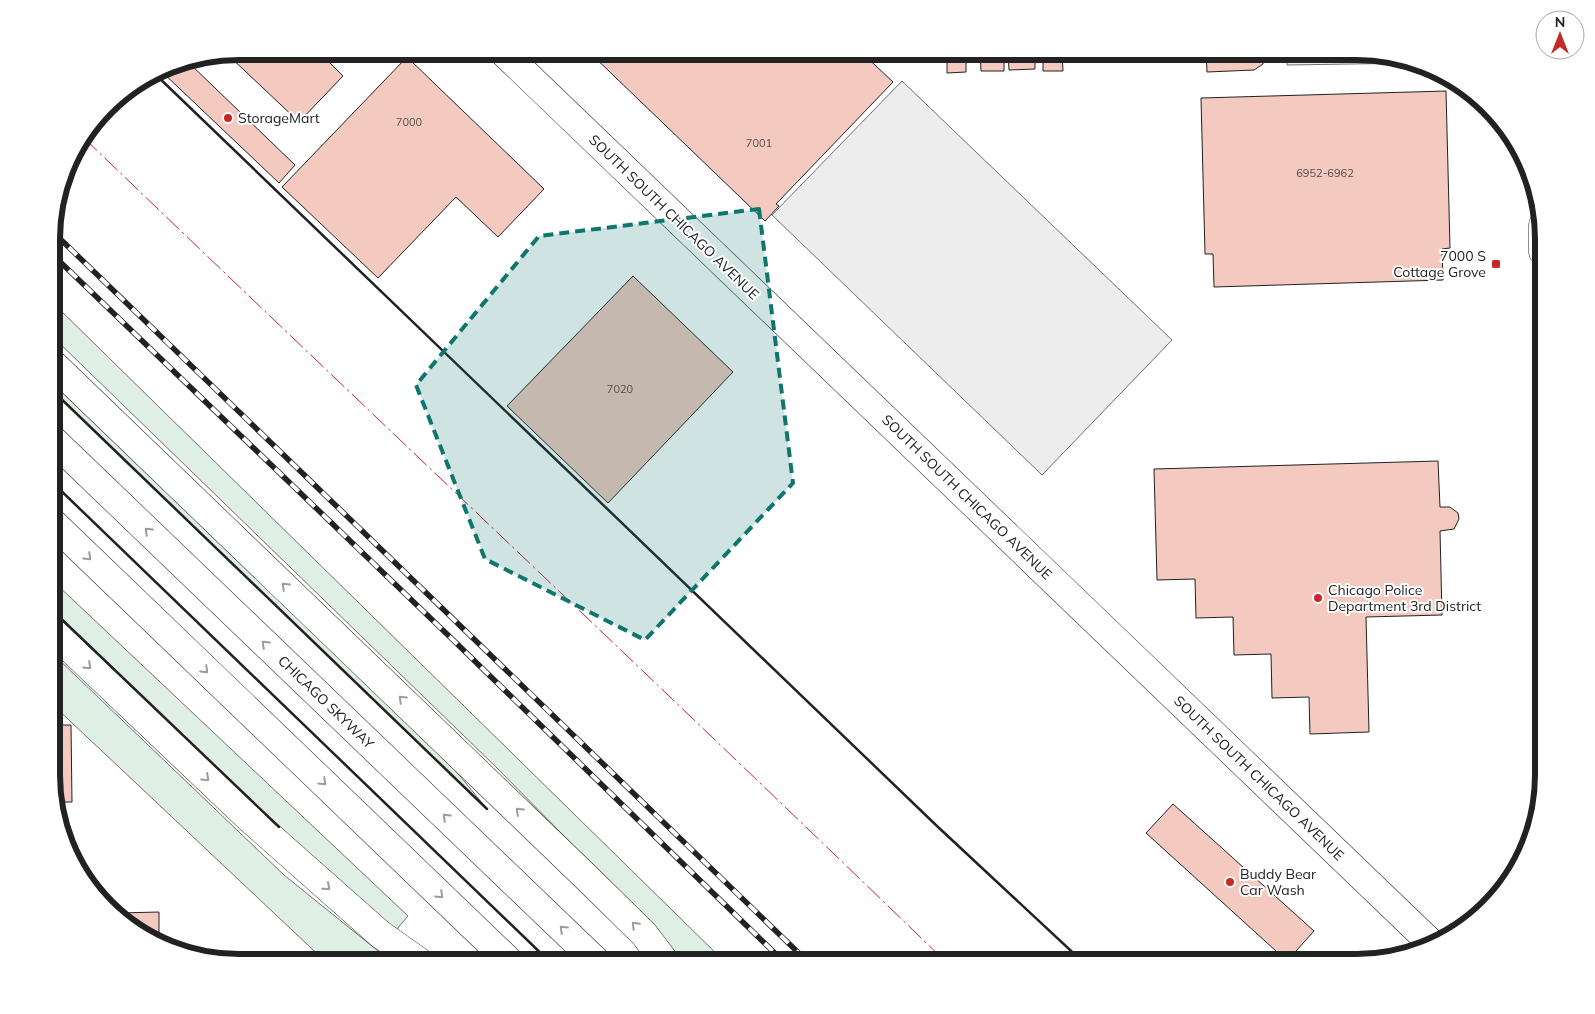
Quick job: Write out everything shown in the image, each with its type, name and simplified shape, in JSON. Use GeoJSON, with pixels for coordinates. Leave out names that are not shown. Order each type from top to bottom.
{"type":"FeatureCollection","features":[{"type":"Feature","properties":{"kind":"main road","name":"SOUTH SOUTH CHICAGO AVENUE"},"geometry":{"type":"LineString","coordinates":[[511,60],[1428,939]]}},
{"type":"Feature","properties":{"kind":"main road"},"geometry":{"type":"LineString","coordinates":[[60,371],[579,870],[644,934],[659,954]]}},
{"type":"Feature","properties":{"kind":"main road","name":"CHICAGO SKYWAY"},"geometry":{"type":"LineString","coordinates":[[60,447],[589,954]]}},
{"type":"Feature","properties":{"kind":"main road"},"geometry":{"type":"LineString","coordinates":[[60,530],[502,954]]}},
{"type":"Feature","properties":{"kind":"main road"},"geometry":{"type":"LineString","coordinates":[[60,639],[249,818],[380,934],[408,954]]}},
{"type":"Feature","properties":{"kind":"highlighted area"},"geometry":{"type":"Polygon","coordinates":[[[759,209],[793,483],[645,640],[485,559],[416,385],[539,236],[759,209]]]}},
{"type":"Feature","properties":{"kind":"green space"},"geometry":{"type":"Polygon","coordinates":[[[60,310],[717,954],[672,954],[627,900],[496,767],[60,344],[60,310]]]}},
{"type":"Feature","properties":{"kind":"green space"},"geometry":{"type":"Polygon","coordinates":[[[60,390],[451,765],[487,809],[60,398],[60,390]]]}},
{"type":"Feature","properties":{"kind":"green space"},"geometry":{"type":"Polygon","coordinates":[[[60,588],[408,916],[396,930],[279,827],[60,618],[60,588]]]}},
{"type":"Feature","properties":{"kind":"green space"},"geometry":{"type":"Polygon","coordinates":[[[60,661],[284,875],[382,954],[317,954],[60,712],[60,661]]]}},
{"type":"Feature","properties":{"kind":"shaded area"},"geometry":{"type":"Polygon","coordinates":[[[1287,60],[1368,60],[1392,63],[1287,65],[1287,60]]]}},
{"type":"Feature","properties":{"kind":"shaded area"},"geometry":{"type":"Polygon","coordinates":[[[902,81],[1172,340],[1042,475],[772,215],[902,81]]]}},
{"type":"Feature","properties":{"kind":"building"},"geometry":{"type":"Polygon","coordinates":[[[233,60],[327,60],[343,76],[299,122],[233,60]]]}},
{"type":"Feature","properties":{"kind":"building"},"geometry":{"type":"Polygon","coordinates":[[[404,60],[410,60],[544,189],[498,237],[456,197],[378,278],[282,187],[404,60]]]}},
{"type":"Feature","properties":{"kind":"building"},"geometry":{"type":"Polygon","coordinates":[[[597,60],[870,60],[893,82],[776,204],[779,206],[765,221],[597,60]]]}},
{"type":"Feature","properties":{"kind":"building"},"geometry":{"type":"Polygon","coordinates":[[[947,60],[966,60],[966,72],[947,73],[947,60]]]}},
{"type":"Feature","properties":{"kind":"building"},"geometry":{"type":"Polygon","coordinates":[[[980,60],[1004,60],[1004,71],[981,71],[980,60]]]}},
{"type":"Feature","properties":{"kind":"building"},"geometry":{"type":"Polygon","coordinates":[[[1008,60],[1035,60],[1035,69],[1009,70],[1008,60]]]}},
{"type":"Feature","properties":{"kind":"building"},"geometry":{"type":"Polygon","coordinates":[[[1043,60],[1062,60],[1063,71],[1043,71],[1043,60]]]}},
{"type":"Feature","properties":{"kind":"building"},"geometry":{"type":"Polygon","coordinates":[[[1206,60],[1263,60],[1263,64],[1254,70],[1207,72],[1206,60]]]}},
{"type":"Feature","properties":{"kind":"building","name":"StorageMart"},"geometry":{"type":"Polygon","coordinates":[[[192,66],[295,165],[279,183],[166,76],[192,66]]]}},
{"type":"Feature","properties":{"kind":"building"},"geometry":{"type":"Polygon","coordinates":[[[1446,91],[1450,248],[1442,249],[1443,280],[1214,287],[1213,254],[1205,254],[1201,98],[1446,91]]]}},
{"type":"Feature","properties":{"kind":"building"},"geometry":{"type":"Polygon","coordinates":[[[633,276],[733,372],[608,503],[507,406],[633,276]]]}},
{"type":"Feature","properties":{"kind":"building","name":"Chicago Police Department 3rd District"},"geometry":{"type":"Polygon","coordinates":[[[1438,461],[1440,507],[1450,507],[1458,513],[1459,519],[1454,529],[1440,531],[1442,615],[1366,617],[1369,732],[1310,734],[1309,697],[1272,698],[1271,654],[1234,655],[1233,617],[1196,618],[1195,579],[1157,580],[1154,469],[1438,461]]]}},
{"type":"Feature","properties":{"kind":"building"},"geometry":{"type":"Polygon","coordinates":[[[60,725],[71,725],[72,802],[62,802],[60,787],[60,725]]]}},
{"type":"Feature","properties":{"kind":"building","name":"Buddy Bear Car Wash"},"geometry":{"type":"Polygon","coordinates":[[[1173,804],[1314,931],[1293,954],[1279,954],[1146,833],[1173,804]]]}},
{"type":"Feature","properties":{"kind":"building"},"geometry":{"type":"Polygon","coordinates":[[[159,912],[159,935],[139,924],[125,913],[159,912]]]}},
{"type":"Feature","properties":{"kind":"railway"},"geometry":{"type":"LineString","coordinates":[[60,239],[800,954]]}},
{"type":"Feature","properties":{"kind":"railway"},"geometry":{"type":"LineString","coordinates":[[60,262],[776,954]]}},
{"type":"Feature","properties":{"kind":"wall"},"geometry":{"type":"LineString","coordinates":[[159,78],[938,827],[1074,954]]}},
{"type":"Feature","properties":{"kind":"wall"},"geometry":{"type":"LineString","coordinates":[[60,398],[487,809]]}},
{"type":"Feature","properties":{"kind":"wall"},"geometry":{"type":"LineString","coordinates":[[60,490],[542,954]]}},
{"type":"Feature","properties":{"kind":"wall"},"geometry":{"type":"LineString","coordinates":[[60,618],[279,827]]}},
{"type":"Feature","properties":{"kind":"power"},"geometry":{"type":"LineString","coordinates":[[88,142],[938,954]]}},
{"type":"Feature","properties":{"kind":"place","name":"StorageMart"},"geometry":{"type":"Point","coordinates":[228,118]}},
{"type":"Feature","properties":{"kind":"place","name":"7000 S Cottage Grove"},"geometry":{"type":"Point","coordinates":[1496,264]}},
{"type":"Feature","properties":{"kind":"place","name":"Chicago Police Department 3rd District"},"geometry":{"type":"Point","coordinates":[1318,598]}},
{"type":"Feature","properties":{"kind":"place","name":"Buddy Bear Car Wash"},"geometry":{"type":"Point","coordinates":[1230,882]}}]}
